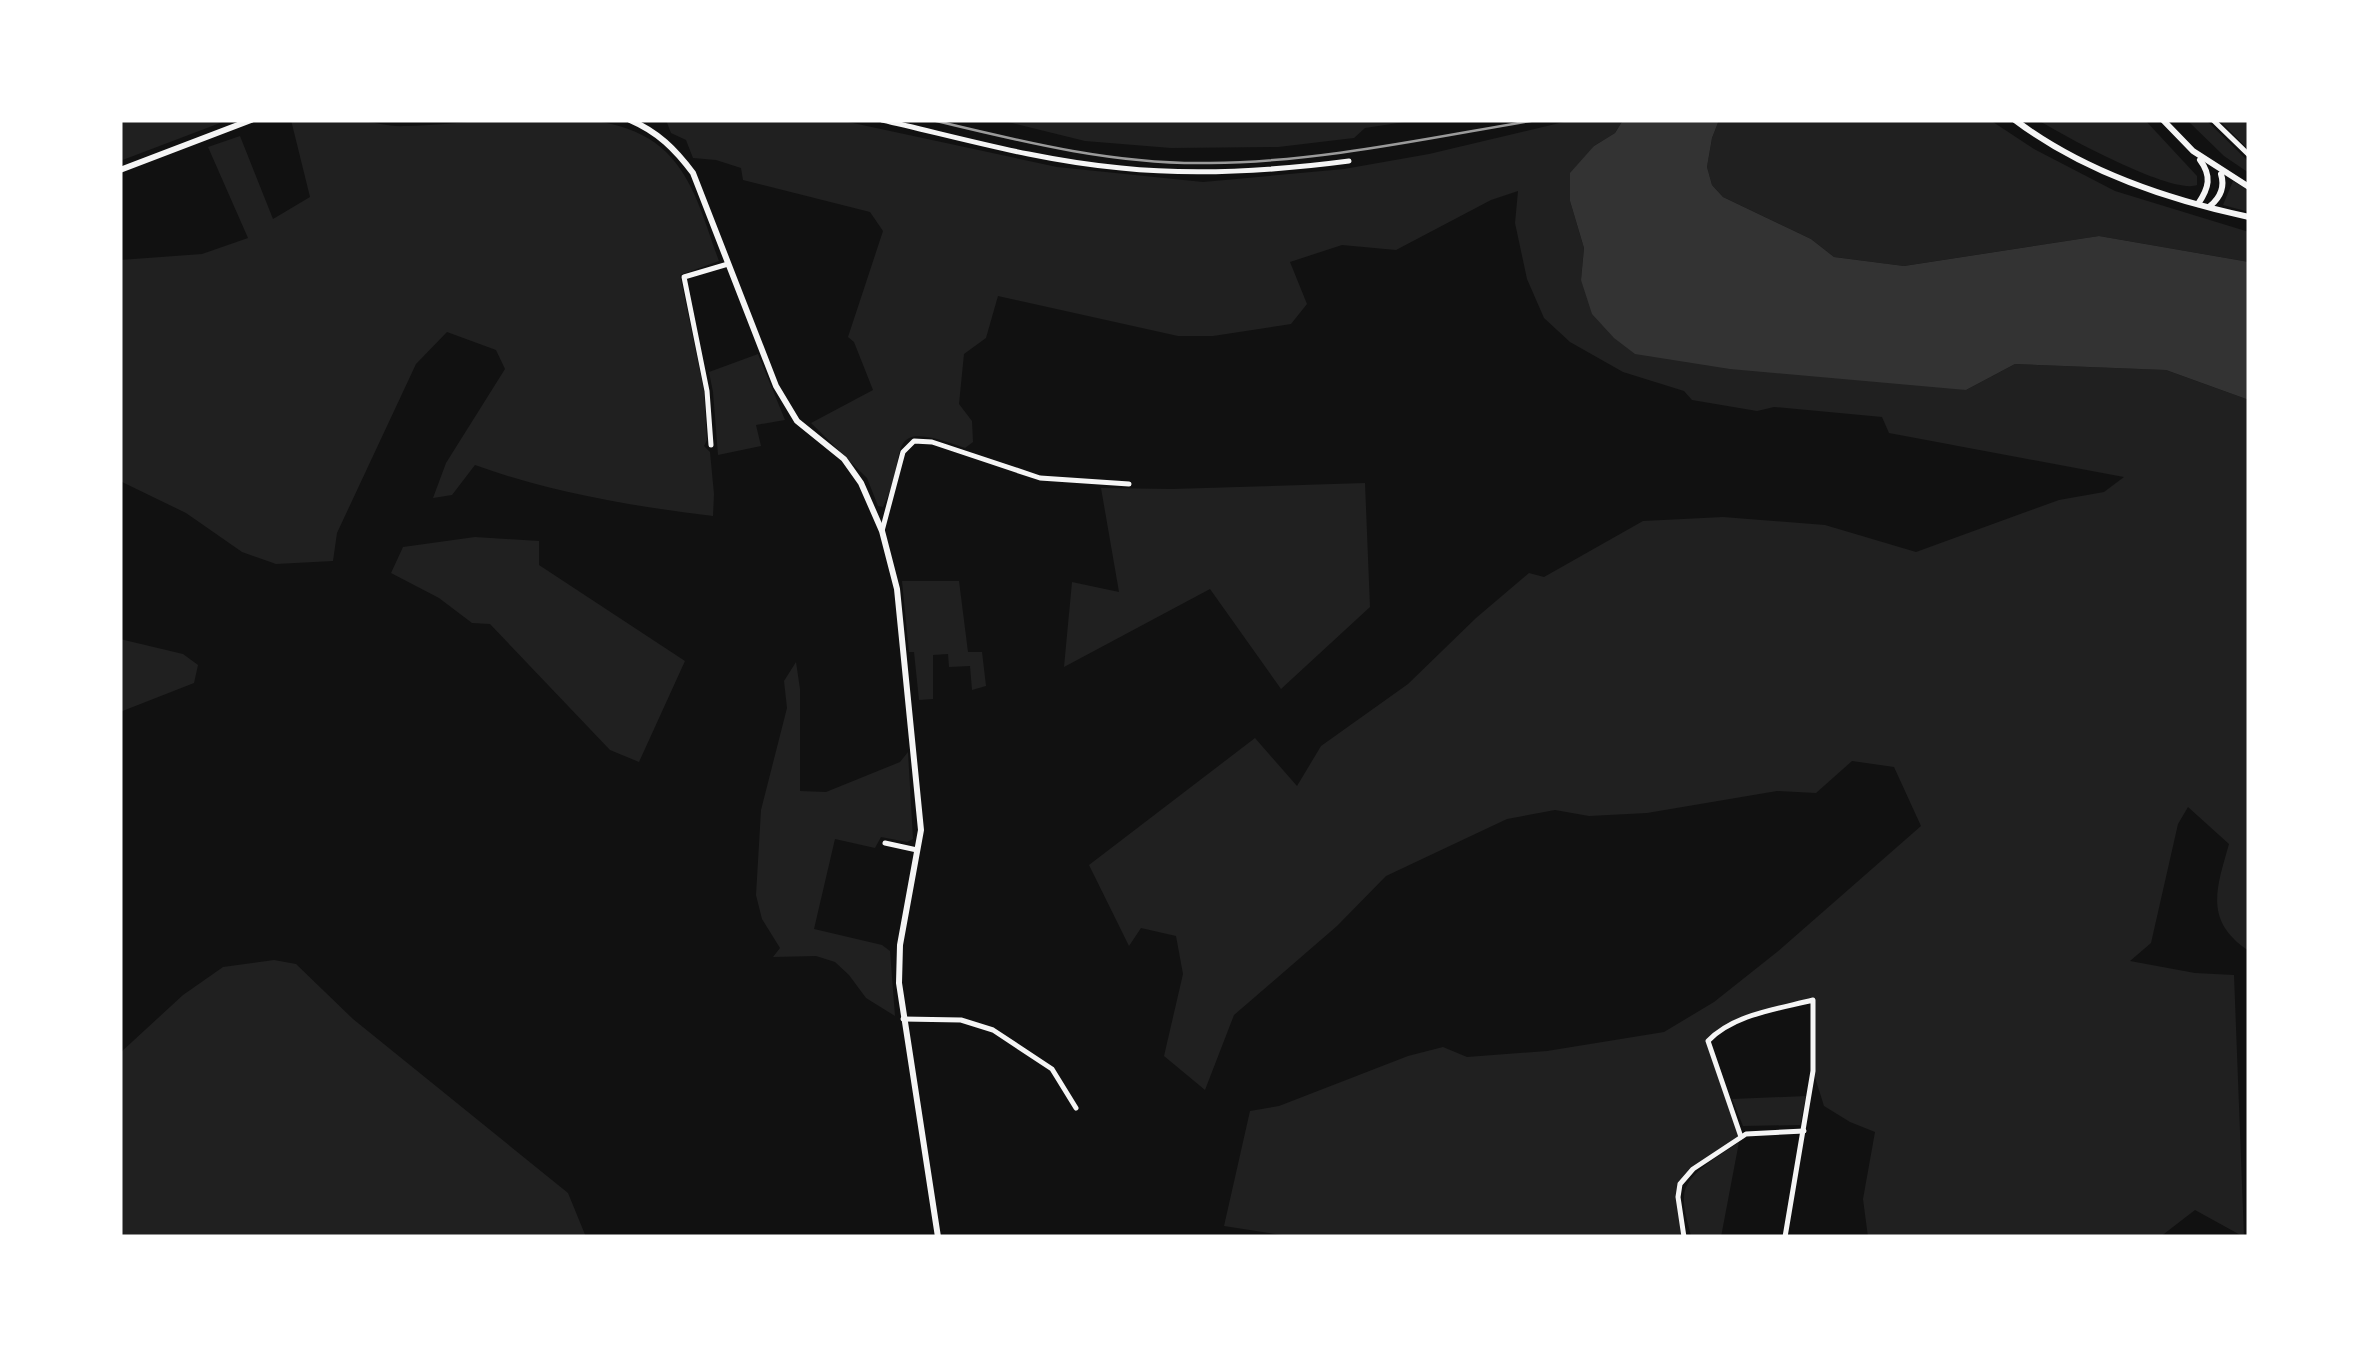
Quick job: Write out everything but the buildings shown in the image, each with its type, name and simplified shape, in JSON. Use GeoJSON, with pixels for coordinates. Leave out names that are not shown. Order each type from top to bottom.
{"type":"FeatureCollection","features":[{"type":"Feature","properties":{"kind":"street"},"geometry":{"type":"LineString","coordinates":[[120,170],[251,120]]}},
{"type":"Feature","properties":{"kind":"street"},"geometry":{"type":"LineString","coordinates":[[630,120],[674,148],[693,173],[776,386],[797,421],[844,459],[861,482],[882,530],[897,589],[921,830],[900,946],[899,982],[938,1237]]}},
{"type":"Feature","properties":{"kind":"street"},"geometry":{"type":"LineString","coordinates":[[882,120],[1056,160],[1120,168],[1194,173],[1285,169],[1348,161]]}},
{"type":"Feature","properties":{"kind":"street"},"geometry":{"type":"LineString","coordinates":[[2015,120],[2057,147],[2106,171],[2198,204],[2249,217]]}},
{"type":"Feature","properties":{"kind":"street"},"geometry":{"type":"LineString","coordinates":[[2163,120],[2208,174],[2208,186],[2198,204]]}},
{"type":"Feature","properties":{"kind":"street"},"geometry":{"type":"LineString","coordinates":[[2213,120],[2249,156]]}},
{"type":"Feature","properties":{"kind":"street"},"geometry":{"type":"LineString","coordinates":[[2192,151],[2249,188]]}},
{"type":"Feature","properties":{"kind":"street"},"geometry":{"type":"LineString","coordinates":[[2209,207],[2221,194],[2219,170]]}},
{"type":"Feature","properties":{"kind":"street"},"geometry":{"type":"LineString","coordinates":[[711,445],[707,391],[684,277],[728,264]]}},
{"type":"Feature","properties":{"kind":"street"},"geometry":{"type":"LineString","coordinates":[[882,530],[903,452],[914,440],[932,442],[1040,478],[1129,484]]}},
{"type":"Feature","properties":{"kind":"street"},"geometry":{"type":"LineString","coordinates":[[885,843],[916,850]]}},
{"type":"Feature","properties":{"kind":"street"},"geometry":{"type":"LineString","coordinates":[[1741,1137],[1708,1042],[1715,1034],[1746,1018],[1813,1000],[1813,1071],[1785,1237]]}},
{"type":"Feature","properties":{"kind":"street"},"geometry":{"type":"LineString","coordinates":[[903,1019],[961,1020],[993,1030],[1052,1069],[1076,1108]]}},
{"type":"Feature","properties":{"kind":"street"},"geometry":{"type":"LineString","coordinates":[[1684,1237],[1678,1198],[1680,1184],[1692,1169],[1746,1134],[1804,1131]]}},
{"type":"Feature","properties":{"kind":"shaded area"},"geometry":{"type":"Polygon","coordinates":[[[577,119],[611,124],[641,135],[666,152],[692,189],[719,261],[680,275],[704,391],[704,446],[710,452],[713,516],[593,497],[475,465],[452,495],[433,498],[446,463],[505,369],[496,350],[447,332],[416,364],[337,533],[333,561],[276,564],[242,552],[186,513],[120,481],[120,260],[202,254],[248,238],[208,147],[240,136],[273,219],[310,197],[291,120],[399,126],[577,119]]]}},
{"type":"Feature","properties":{"kind":"shaded area"},"geometry":{"type":"Polygon","coordinates":[[[120,120],[228,120],[120,161],[120,120]]]}},
{"type":"Feature","properties":{"kind":"shaded area"},"geometry":{"type":"Polygon","coordinates":[[[666,120],[839,120],[1057,167],[1203,182],[1344,169],[1429,154],[1572,120],[1623,120],[1615,133],[1594,146],[1570,201],[1584,248],[1581,280],[1966,390],[2015,364],[2166,370],[2249,400],[2249,951],[2235,940],[2219,916],[2218,890],[2229,844],[2188,807],[2178,824],[2151,943],[2130,961],[2195,973],[2234,975],[2244,1237],[2195,1210],[2160,1237],[1868,1237],[1863,1199],[1875,1132],[1824,1106],[1813,1071],[1813,1001],[1746,1018],[1708,1041],[1741,1137],[1688,1175],[1680,1197],[1682,1237],[1295,1237],[1224,1226],[1250,1111],[1279,1106],[1408,1056],[1443,1047],[1467,1057],[1547,1051],[1664,1032],[1714,1002],[1777,952],[1921,826],[1894,767],[1852,761],[1816,793],[1777,791],[1647,813],[1589,816],[1555,810],[1507,819],[1386,876],[1337,926],[1234,1015],[1205,1090],[1164,1056],[1183,974],[1176,936],[1141,928],[1129,946],[1089,865],[1255,738],[1297,786],[1321,746],[1408,684],[1529,573],[1544,577],[1643,521],[1723,517],[1825,525],[1916,552],[2059,500],[2104,492],[2124,477],[1889,433],[1882,417],[1774,407],[1757,411],[1692,400],[1684,391],[1623,372],[1570,342],[1544,318],[1527,279],[1515,223],[1518,191],[1491,200],[1396,250],[1342,245],[1290,262],[1307,304],[1291,324],[1213,336],[1178,336],[998,296],[986,338],[964,354],[959,404],[972,421],[973,442],[965,448],[919,436],[908,439],[902,446],[883,507],[878,506],[867,478],[811,423],[873,390],[854,342],[848,337],[883,231],[870,212],[743,180],[741,168],[693,158],[686,140],[671,133],[666,120]]]}},
{"type":"Feature","properties":{"kind":"shaded area"},"geometry":{"type":"Polygon","coordinates":[[[1000,120],[1418,120],[1365,128],[1354,138],[1278,147],[1171,148],[1085,141],[1000,120]]]}},
{"type":"Feature","properties":{"kind":"shaded area"},"geometry":{"type":"Polygon","coordinates":[[[1623,120],[1719,120],[1707,167],[1712,185],[1723,197],[1811,239],[1834,257],[1904,266],[2099,236],[2249,262],[2249,400],[2166,370],[2015,364],[1966,390],[1730,369],[1635,354],[1592,314],[1581,280],[1584,248],[1570,201],[1570,173],[1594,146],[1615,133],[1623,120]]]}},
{"type":"Feature","properties":{"kind":"shaded area"},"geometry":{"type":"Polygon","coordinates":[[[1719,120],[1990,120],[2034,149],[2115,191],[2249,232],[2249,262],[2099,236],[1904,266],[1834,257],[1811,239],[1723,197],[1712,185],[1707,167],[1719,120]]]}},
{"type":"Feature","properties":{"kind":"shaded area"},"geometry":{"type":"Polygon","coordinates":[[[2038,120],[2145,120],[2197,176],[2197,185],[2184,186],[2143,173],[2038,120]]]}},
{"type":"Feature","properties":{"kind":"shaded area"},"geometry":{"type":"Polygon","coordinates":[[[2187,120],[2206,120],[2249,162],[2249,173],[2224,156],[2187,120]]]}},
{"type":"Feature","properties":{"kind":"shaded area"},"geometry":{"type":"Polygon","coordinates":[[[2219,120],[2249,120],[2249,150],[2219,120]]]}},
{"type":"Feature","properties":{"kind":"shaded area"},"geometry":{"type":"Polygon","coordinates":[[[2233,181],[2249,191],[2249,212],[2223,205],[2233,181]]]}},
{"type":"Feature","properties":{"kind":"shaded area"},"geometry":{"type":"Polygon","coordinates":[[[758,354],[785,420],[756,425],[761,446],[718,455],[709,372],[758,354]]]}},
{"type":"Feature","properties":{"kind":"shaded area"},"geometry":{"type":"Polygon","coordinates":[[[1365,483],[1370,607],[1281,689],[1210,589],[1064,667],[1072,582],[1119,592],[1101,488],[1365,483]]]}},
{"type":"Feature","properties":{"kind":"shaded area"},"geometry":{"type":"Polygon","coordinates":[[[475,537],[539,541],[539,565],[685,661],[639,762],[610,750],[490,624],[472,623],[439,598],[391,573],[403,547],[475,537]]]}},
{"type":"Feature","properties":{"kind":"shaded area"},"geometry":{"type":"Polygon","coordinates":[[[902,581],[959,581],[968,652],[982,652],[986,686],[972,690],[970,666],[949,667],[948,654],[933,655],[933,699],[919,700],[914,652],[909,652],[902,581]]]}},
{"type":"Feature","properties":{"kind":"shaded area"},"geometry":{"type":"Polygon","coordinates":[[[120,639],[183,654],[198,665],[194,683],[120,712],[120,639]]]}},
{"type":"Feature","properties":{"kind":"shaded area"},"geometry":{"type":"Polygon","coordinates":[[[796,662],[800,689],[800,791],[826,792],[900,762],[908,752],[913,839],[907,842],[881,837],[875,848],[835,839],[814,929],[882,945],[890,951],[895,1016],[866,998],[835,962],[816,956],[773,957],[780,948],[762,919],[756,895],[761,810],[787,708],[784,681],[796,662]]]}},
{"type":"Feature","properties":{"kind":"shaded area"},"geometry":{"type":"Polygon","coordinates":[[[274,960],[296,964],[353,1019],[568,1193],[586,1237],[120,1237],[120,1053],[183,995],[223,967],[274,960]]]}},
{"type":"Feature","properties":{"kind":"shaded area"},"geometry":{"type":"Polygon","coordinates":[[[1806,1096],[1800,1125],[1743,1126],[1732,1099],[1806,1096]]]}},
{"type":"Feature","properties":{"kind":"shaded area"},"geometry":{"type":"Polygon","coordinates":[[[1739,1142],[1721,1237],[1691,1237],[1684,1207],[1690,1180],[1739,1142]]]}},
{"type":"Feature","properties":{"kind":"tram line"},"geometry":{"type":"LineString","coordinates":[[932,120],[1035,144],[1175,163],[1251,162],[1333,154],[1536,120]]}}]}
